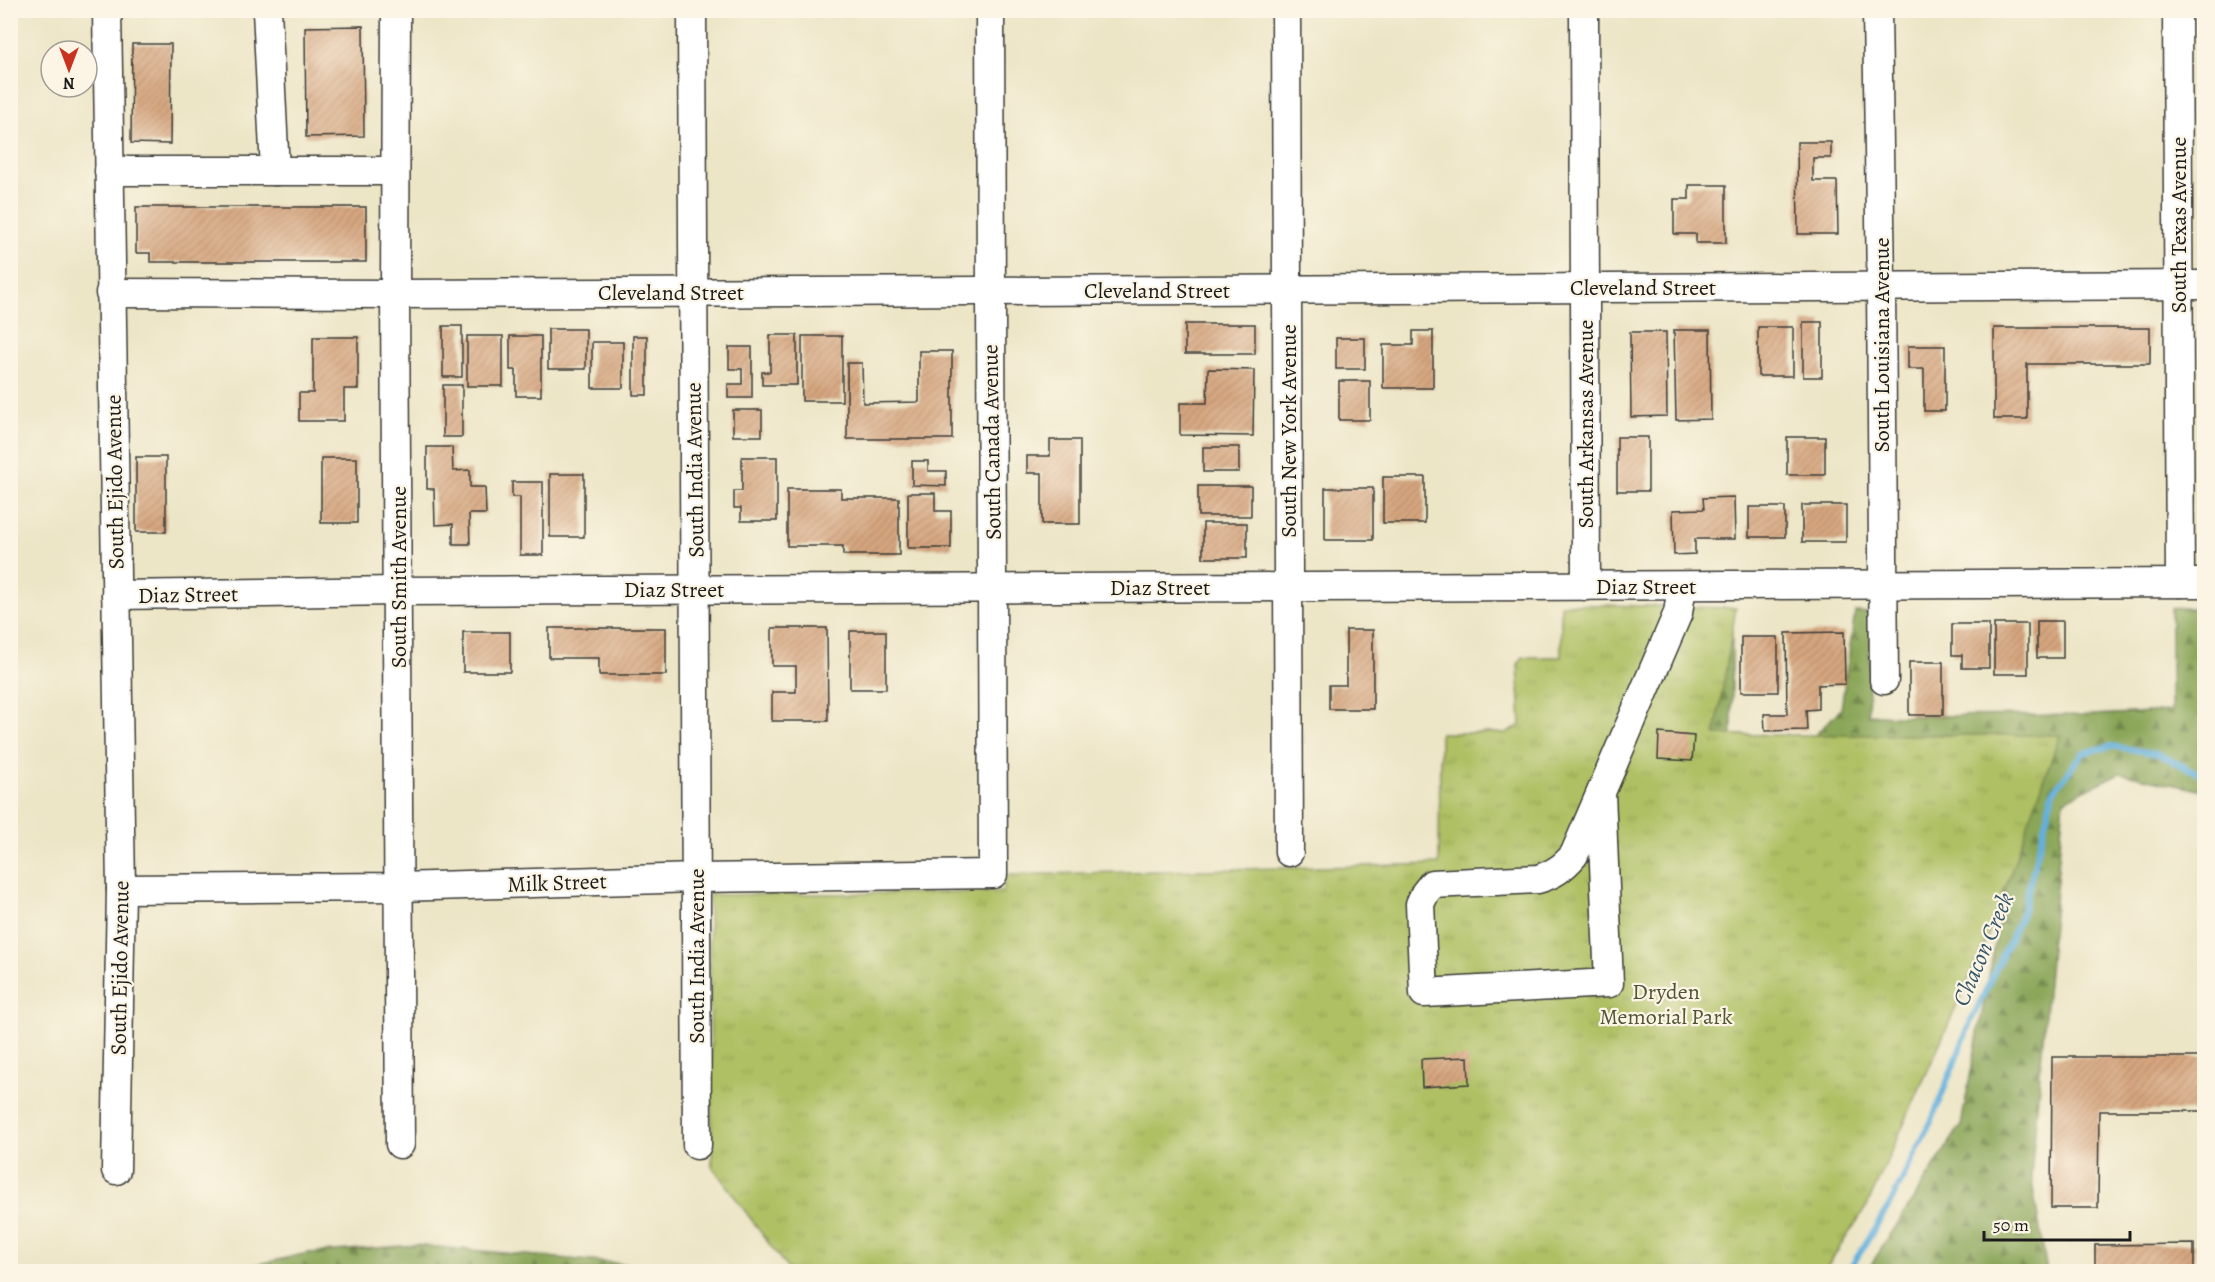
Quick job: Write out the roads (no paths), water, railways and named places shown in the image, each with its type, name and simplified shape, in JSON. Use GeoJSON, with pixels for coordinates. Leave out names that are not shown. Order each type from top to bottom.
{"type":"FeatureCollection","features":[{"type":"Feature","properties":{"kind":"street","name":"South Ejido Avenue"},"geometry":{"type":"LineString","coordinates":[[108,10],[110,293],[121,889],[116,1170]]}},
{"type":"Feature","properties":{"kind":"street"},"geometry":{"type":"LineString","coordinates":[[267,10],[275,171]]}},
{"type":"Feature","properties":{"kind":"street","name":"South Smith Avenue"},"geometry":{"type":"LineString","coordinates":[[396,10],[395,294],[400,1144]]}},
{"type":"Feature","properties":{"kind":"street","name":"South India Avenue"},"geometry":{"type":"LineString","coordinates":[[692,10],[697,1145]]}},
{"type":"Feature","properties":{"kind":"street","name":"South Canada Avenue"},"geometry":{"type":"LineString","coordinates":[[990,10],[993,874]]}},
{"type":"Feature","properties":{"kind":"street","name":"South New York Avenue"},"geometry":{"type":"LineString","coordinates":[[1286,10],[1289,852]]}},
{"type":"Feature","properties":{"kind":"street","name":"South Arkansas Avenue"},"geometry":{"type":"LineString","coordinates":[[1584,10],[1586,586]]}},
{"type":"Feature","properties":{"kind":"street","name":"South Louisiana Avenue"},"geometry":{"type":"LineString","coordinates":[[1876,10],[1884,680]]}},
{"type":"Feature","properties":{"kind":"street","name":"South Texas Avenue"},"geometry":{"type":"LineString","coordinates":[[2176,10],[2192,285],[2192,583]]}},
{"type":"Feature","properties":{"kind":"street"},"geometry":{"type":"LineString","coordinates":[[109,171],[395,171]]}},
{"type":"Feature","properties":{"kind":"street","name":"Cleveland Street"},"geometry":{"type":"LineString","coordinates":[[110,293],[395,294],[2192,285]]}},
{"type":"Feature","properties":{"kind":"street","name":"Diaz Street"},"geometry":{"type":"LineString","coordinates":[[116,595],[695,589],[2192,583]]}},
{"type":"Feature","properties":{"kind":"street"},"geometry":{"type":"LineString","coordinates":[[1600,793],[1609,983],[1424,993],[1420,904],[1432,884],[1538,879],[1564,867],[1574,855],[1600,793],[1678,613],[1682,586]]}},
{"type":"Feature","properties":{"kind":"street","name":"Milk Street"},"geometry":{"type":"LineString","coordinates":[[121,889],[399,887],[695,878],[993,874]]}},
{"type":"Feature","properties":{"kind":"waterway","name":"Chacon Creek"},"geometry":{"type":"LineString","coordinates":[[1848,1272],[1890,1204],[1932,1120],[1971,1021],[2022,914],[2053,792],[2083,753],[2111,746],[2158,754],[2204,776]]}},
{"type":"Feature","properties":{"kind":"park label","name":"Dryden Memorial Park"},"geometry":{"type":"Point","coordinates":[1666,1004]}}]}
